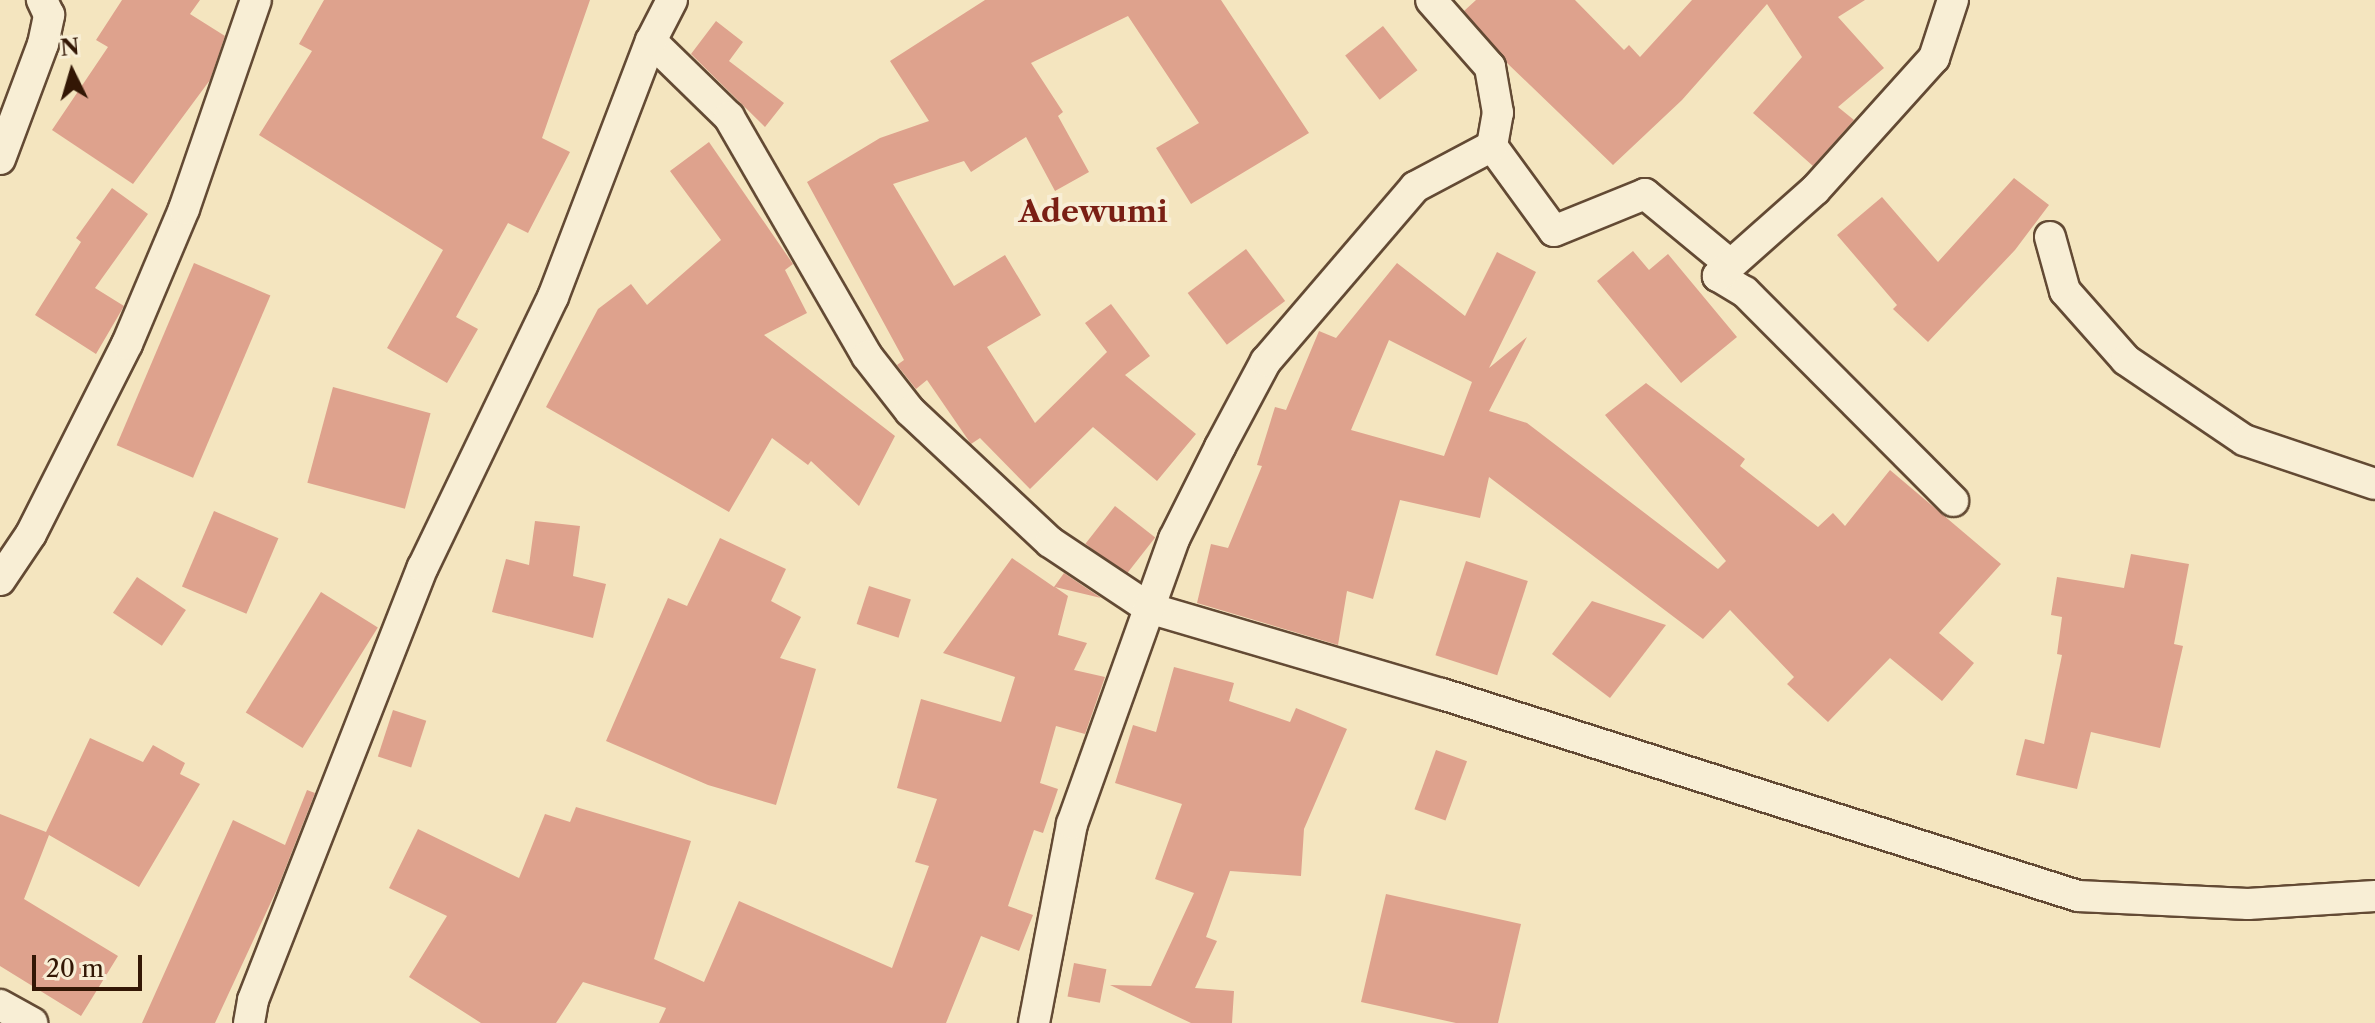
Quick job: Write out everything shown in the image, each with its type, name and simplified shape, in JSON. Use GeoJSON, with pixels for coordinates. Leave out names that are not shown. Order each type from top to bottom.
{"type":"FeatureCollection","features":[{"type":"Feature","properties":{"kind":"street"},"geometry":{"type":"LineString","coordinates":[[0,159],[43,44],[49,15],[42,0]]}},
{"type":"Feature","properties":{"kind":"street"},"geometry":{"type":"LineString","coordinates":[[0,580],[31,534],[127,344],[184,209],[256,0]]}},
{"type":"Feature","properties":{"kind":"street"},"geometry":{"type":"LineString","coordinates":[[249,1023],[253,1000],[423,567],[553,297],[651,41],[672,0]]}},
{"type":"Feature","properties":{"kind":"street"},"geometry":{"type":"LineString","coordinates":[[1431,0],[1490,67],[1498,113],[1492,146],[1554,231],[1645,194],[1730,264],[1718,276]]}},
{"type":"Feature","properties":{"kind":"street"},"geometry":{"type":"LineString","coordinates":[[1718,276],[1815,190],[1934,58],[1953,0]]}},
{"type":"Feature","properties":{"kind":"street"},"geometry":{"type":"LineString","coordinates":[[651,41],[729,117],[867,356],[910,411],[1050,542],[1149,608],[1442,694],[2078,896],[2248,904],[2375,896]]}},
{"type":"Feature","properties":{"kind":"street"},"geometry":{"type":"LineString","coordinates":[[1034,1023],[1072,824],[1174,539],[1266,361],[1415,187],[1492,146]]}},
{"type":"Feature","properties":{"kind":"street"},"geometry":{"type":"LineString","coordinates":[[2050,237],[2065,291],[2126,360],[2244,440],[2375,484]]}},
{"type":"Feature","properties":{"kind":"street"},"geometry":{"type":"LineString","coordinates":[[1718,276],[1745,292],[1953,501]]}},
{"type":"Feature","properties":{"kind":"street"},"geometry":{"type":"LineString","coordinates":[[0,1005],[32,1023]]}},
{"type":"Feature","properties":{"kind":"building"},"geometry":{"type":"Polygon","coordinates":[[[122,0],[200,0],[190,14],[225,36],[210,80],[133,184],[52,130],[108,47],[96,40],[122,0]]]}},
{"type":"Feature","properties":{"kind":"building"},"geometry":{"type":"Polygon","coordinates":[[[324,0],[590,0],[542,138],[570,152],[528,233],[508,223],[456,317],[478,329],[447,383],[387,348],[443,250],[259,135],[312,51],[299,44],[324,0]]]}},
{"type":"Feature","properties":{"kind":"building"},"geometry":{"type":"Polygon","coordinates":[[[985,0],[1221,0],[1309,133],[1191,204],[1156,148],[1199,123],[1128,16],[1031,63],[1063,112],[1058,116],[1089,172],[1055,191],[1026,137],[971,172],[964,161],[893,184],[954,286],[1005,255],[1041,315],[987,347],[1035,423],[1107,352],[1085,323],[1111,304],[1150,356],[1125,375],[1196,434],[1157,481],[1093,427],[1030,489],[980,438],[971,444],[927,380],[916,389],[897,365],[904,360],[807,182],[880,138],[929,121],[890,61],[985,0]]]}},
{"type":"Feature","properties":{"kind":"building"},"geometry":{"type":"Polygon","coordinates":[[[1476,0],[1575,0],[1624,50],[1629,45],[1640,57],[1692,0],[1865,0],[1838,17],[1884,68],[1838,107],[1854,120],[1813,166],[1753,113],[1802,57],[1767,4],[1682,100],[1613,165],[1507,63],[1464,11],[1476,0]]]}},
{"type":"Feature","properties":{"kind":"building"},"geometry":{"type":"Polygon","coordinates":[[[716,21],[743,42],[729,61],[784,103],[765,127],[691,54],[716,21]]]}},
{"type":"Feature","properties":{"kind":"building"},"geometry":{"type":"Polygon","coordinates":[[[1383,26],[1417,70],[1380,100],[1345,56],[1383,26]]]}},
{"type":"Feature","properties":{"kind":"building"},"geometry":{"type":"Polygon","coordinates":[[[709,142],[793,264],[785,270],[807,313],[764,335],[895,436],[859,506],[811,461],[808,465],[772,438],[729,512],[546,407],[598,309],[631,284],[647,305],[721,240],[670,171],[709,142]]]}},
{"type":"Feature","properties":{"kind":"building"},"geometry":{"type":"Polygon","coordinates":[[[2014,178],[2049,205],[2015,250],[1928,342],[1893,309],[1897,305],[1837,235],[1882,197],[1938,262],[2014,178]]]}},
{"type":"Feature","properties":{"kind":"building"},"geometry":{"type":"Polygon","coordinates":[[[112,188],[148,214],[95,288],[124,306],[96,354],[35,315],[81,242],[76,238],[112,188]]]}},
{"type":"Feature","properties":{"kind":"building"},"geometry":{"type":"Polygon","coordinates":[[[1246,249],[1285,301],[1227,345],[1188,293],[1246,249]]]}},
{"type":"Feature","properties":{"kind":"building"},"geometry":{"type":"Polygon","coordinates":[[[1633,251],[1649,270],[1668,254],[1737,337],[1681,383],[1597,281],[1633,251]]]}},
{"type":"Feature","properties":{"kind":"building"},"geometry":{"type":"Polygon","coordinates":[[[1497,252],[1536,272],[1489,368],[1527,337],[1489,411],[1527,423],[1718,569],[1726,561],[1605,415],[1646,383],[1745,459],[1740,466],[1818,527],[1833,513],[1845,526],[1890,470],[2001,564],[1939,633],[1974,663],[1942,701],[1890,658],[1828,722],[1787,684],[1794,677],[1730,610],[1703,639],[1489,477],[1480,518],[1400,500],[1373,599],[1347,591],[1338,645],[1197,603],[1211,544],[1228,548],[1262,466],[1257,465],[1275,407],[1286,410],[1319,331],[1336,338],[1397,263],[1465,316],[1497,252]],[[1389,340],[1351,430],[1444,456],[1472,382],[1389,340]]]}},
{"type":"Feature","properties":{"kind":"building"},"geometry":{"type":"Polygon","coordinates":[[[194,263],[270,295],[193,478],[117,445],[194,263]]]}},
{"type":"Feature","properties":{"kind":"building"},"geometry":{"type":"Polygon","coordinates":[[[333,387],[431,413],[405,509],[307,483],[333,387]]]}},
{"type":"Feature","properties":{"kind":"building"},"geometry":{"type":"Polygon","coordinates":[[[1115,506],[1155,537],[1126,575],[1085,544],[1115,506]]]}},
{"type":"Feature","properties":{"kind":"building"},"geometry":{"type":"Polygon","coordinates":[[[214,511],[278,538],[246,614],[182,586],[214,511]]]}},
{"type":"Feature","properties":{"kind":"building"},"geometry":{"type":"Polygon","coordinates":[[[535,521],[580,526],[573,576],[606,584],[593,638],[492,612],[506,559],[529,565],[535,521]]]}},
{"type":"Feature","properties":{"kind":"building"},"geometry":{"type":"Polygon","coordinates":[[[720,538],[786,569],[771,601],[801,617],[780,658],[816,669],[776,805],[708,785],[606,741],[668,598],[687,606],[720,538]]]}},
{"type":"Feature","properties":{"kind":"building"},"geometry":{"type":"Polygon","coordinates":[[[2131,554],[2189,564],[2174,644],[2183,646],[2160,748],[2091,732],[2077,789],[2016,775],[2025,739],[2044,744],[2062,655],[2057,654],[2062,617],[2051,615],[2057,577],[2124,588],[2131,554]]]}},
{"type":"Feature","properties":{"kind":"building"},"geometry":{"type":"Polygon","coordinates":[[[1012,558],[1054,587],[1064,573],[1101,598],[1055,587],[1068,596],[1058,635],[1087,643],[1074,670],[1105,677],[1085,734],[1056,726],[1040,783],[1058,789],[1043,833],[1034,830],[1008,906],[1033,915],[1019,951],[981,936],[946,1023],[659,1023],[666,1008],[583,982],[556,1023],[481,1023],[409,977],[447,916],[389,888],[418,829],[519,878],[545,814],[570,822],[576,807],[691,841],[654,959],[704,982],[739,901],[892,968],[929,866],[915,862],[937,799],[897,788],[921,699],[1001,722],[1015,677],[943,653],[1012,558]]]}},
{"type":"Feature","properties":{"kind":"building"},"geometry":{"type":"Polygon","coordinates":[[[1466,561],[1528,581],[1497,675],[1435,655],[1466,561]]]}},
{"type":"Feature","properties":{"kind":"building"},"geometry":{"type":"Polygon","coordinates":[[[137,577],[186,610],[162,646],[113,613],[137,577]]]}},
{"type":"Feature","properties":{"kind":"building"},"geometry":{"type":"Polygon","coordinates":[[[869,586],[911,600],[898,638],[857,624],[869,586]]]}},
{"type":"Feature","properties":{"kind":"building"},"geometry":{"type":"Polygon","coordinates":[[[321,592],[378,628],[303,748],[246,712],[321,592]]]}},
{"type":"Feature","properties":{"kind":"building"},"geometry":{"type":"Polygon","coordinates":[[[1592,601],[1666,625],[1610,698],[1552,654],[1592,601]]]}},
{"type":"Feature","properties":{"kind":"building"},"geometry":{"type":"Polygon","coordinates":[[[1174,667],[1234,683],[1229,701],[1290,722],[1296,708],[1347,729],[1304,829],[1301,876],[1230,871],[1206,937],[1217,941],[1195,988],[1234,991],[1232,1023],[1191,1023],[1110,985],[1151,986],[1194,893],[1155,879],[1182,804],[1115,783],[1133,725],[1156,732],[1174,667]]]}},
{"type":"Feature","properties":{"kind":"building"},"geometry":{"type":"Polygon","coordinates":[[[393,710],[426,721],[411,767],[378,757],[393,710]]]}},
{"type":"Feature","properties":{"kind":"building"},"geometry":{"type":"Polygon","coordinates":[[[90,738],[143,762],[153,745],[185,763],[180,774],[200,784],[139,887],[49,835],[24,899],[118,956],[81,1016],[0,966],[0,814],[46,832],[90,738]]]}},
{"type":"Feature","properties":{"kind":"building"},"geometry":{"type":"Polygon","coordinates":[[[1436,750],[1467,761],[1445,820],[1414,809],[1436,750]]]}},
{"type":"Feature","properties":{"kind":"building"},"geometry":{"type":"Polygon","coordinates":[[[307,790],[315,793],[278,887],[215,1023],[142,1023],[233,820],[285,845],[307,790]]]}},
{"type":"Feature","properties":{"kind":"building"},"geometry":{"type":"Polygon","coordinates":[[[1386,894],[1521,924],[1498,1023],[1456,1023],[1361,1002],[1386,894]]]}},
{"type":"Feature","properties":{"kind":"building"},"geometry":{"type":"Polygon","coordinates":[[[1074,963],[1106,969],[1100,1003],[1068,996],[1074,963]]]}},
{"type":"Feature","properties":{"kind":"district","name":"Adewumi"},"geometry":{"type":"Point","coordinates":[1093,212]}}]}
